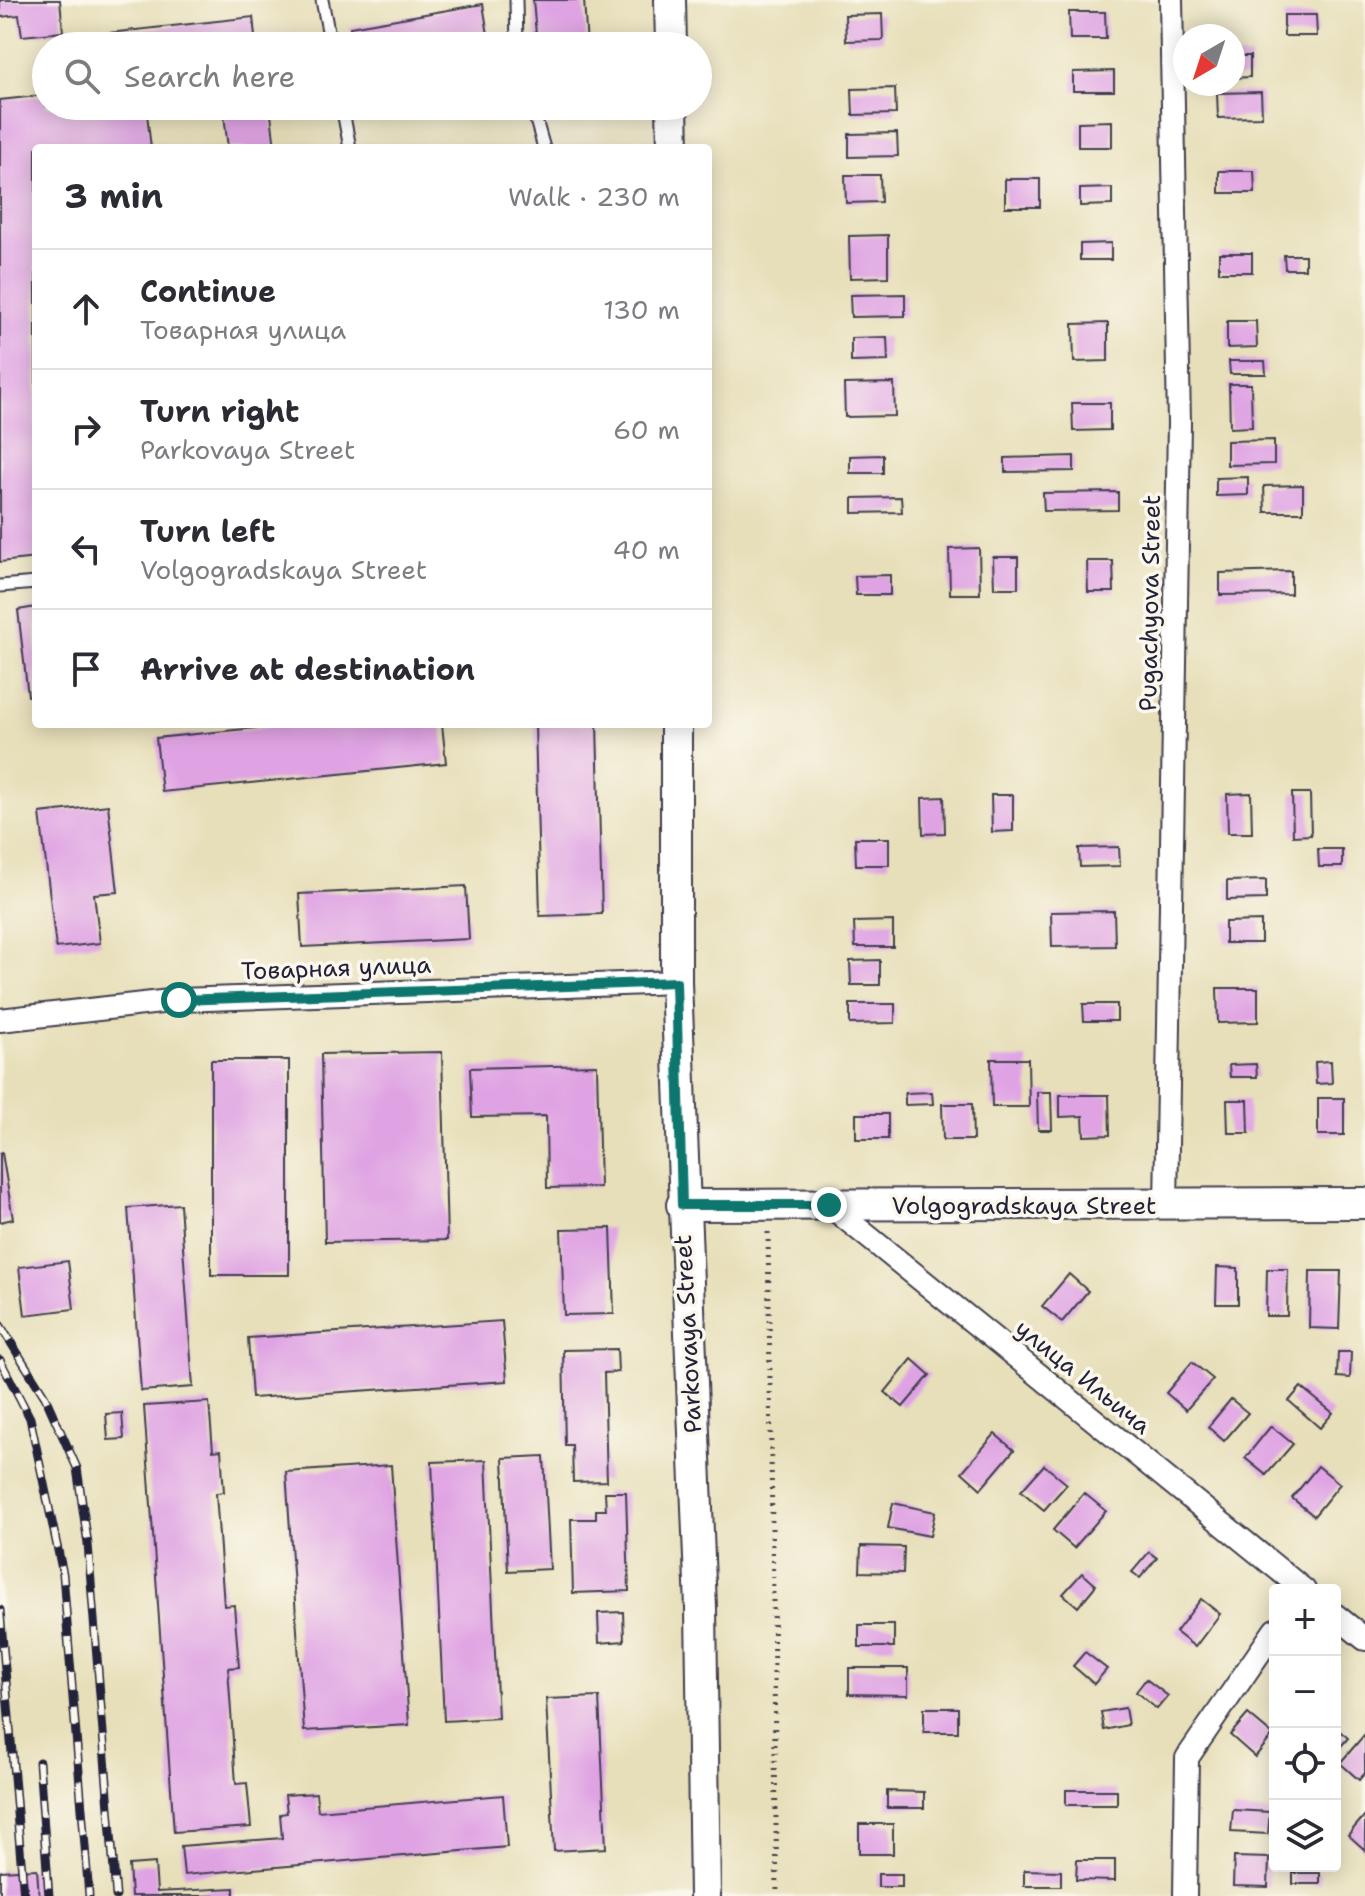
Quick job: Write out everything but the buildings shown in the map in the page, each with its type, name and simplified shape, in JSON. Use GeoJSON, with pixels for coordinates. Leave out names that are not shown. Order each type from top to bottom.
{"type":"FeatureCollection","features":[{"type":"Feature","properties":{"kind":"main road"},"geometry":{"type":"LineString","coordinates":[[670,0],[671,32]]}},
{"type":"Feature","properties":{"kind":"main road"},"geometry":{"type":"LineString","coordinates":[[672,120],[673,144]]}},
{"type":"Feature","properties":{"kind":"main road","name":"Parkovaya Street"},"geometry":{"type":"LineString","coordinates":[[676,728],[676,982],[682,1205],[701,1608],[705,1896]]}},
{"type":"Feature","properties":{"kind":"main road","name":"Volgogradskaya Street"},"geometry":{"type":"LineString","coordinates":[[682,1205],[1166,1206],[1365,1203]]}},
{"type":"Feature","properties":{"kind":"street","name":"Pugachyova Street"},"geometry":{"type":"LineString","coordinates":[[1166,1206],[1179,423],[1171,0]]}},
{"type":"Feature","properties":{"kind":"street","name":"Товарная улица"},"geometry":{"type":"LineString","coordinates":[[0,1020],[179,1000],[676,982]]}},
{"type":"Feature","properties":{"kind":"street","name":"улица Ильича"},"geometry":{"type":"LineString","coordinates":[[829,1205],[1297,1584]]}},
{"type":"Feature","properties":{"kind":"street"},"geometry":{"type":"LineString","coordinates":[[1341,1620],[1365,1639]]}},
{"type":"Feature","properties":{"kind":"street"},"geometry":{"type":"LineString","coordinates":[[1185,1896],[1187,1758],[1269,1639]]}},
{"type":"Feature","properties":{"kind":"lane"},"geometry":{"type":"LineString","coordinates":[[322,0],[328,32]]}},
{"type":"Feature","properties":{"kind":"lane"},"geometry":{"type":"LineString","coordinates":[[516,0],[517,32]]}},
{"type":"Feature","properties":{"kind":"lane"},"geometry":{"type":"LineString","coordinates":[[345,120],[349,144]]}},
{"type":"Feature","properties":{"kind":"lane"},"geometry":{"type":"LineString","coordinates":[[536,120],[543,144]]}},
{"type":"Feature","properties":{"kind":"lane"},"geometry":{"type":"LineString","coordinates":[[0,586],[32,583]]}},
{"type":"Feature","properties":{"kind":"path"},"geometry":{"type":"LineString","coordinates":[[768,1203],[777,1896]]}},
{"type":"Feature","properties":{"kind":"railway"},"geometry":{"type":"LineString","coordinates":[[0,1325],[45,1397],[77,1468],[88,1544],[116,1896]]}},
{"type":"Feature","properties":{"kind":"railway"},"geometry":{"type":"LineString","coordinates":[[0,1360],[30,1418],[63,1574],[89,1896]]}},
{"type":"Feature","properties":{"kind":"railway"},"geometry":{"type":"LineString","coordinates":[[0,1610],[24,1896]]}},
{"type":"Feature","properties":{"kind":"railway"},"geometry":{"type":"LineString","coordinates":[[39,1762],[49,1896]]}},
{"type":"Feature","properties":{"kind":"route"},"geometry":{"type":"LineString","coordinates":[[179,1000],[676,982],[682,1205],[829,1205]]}}]}
